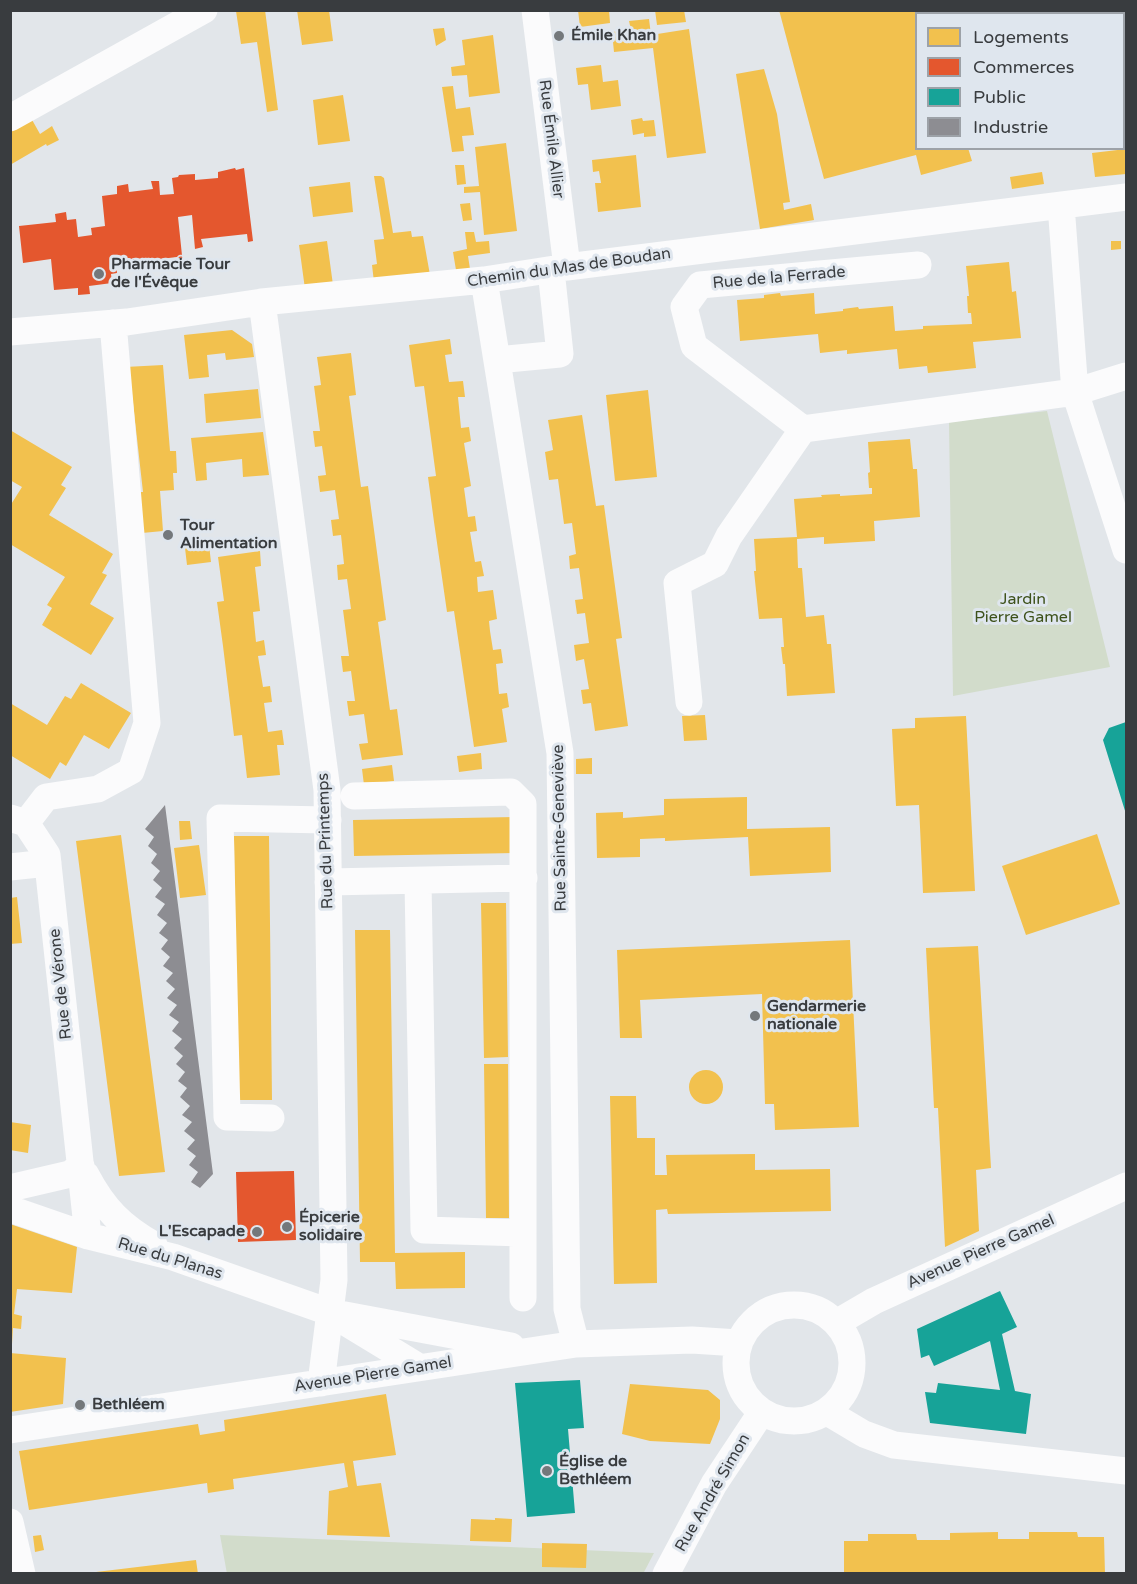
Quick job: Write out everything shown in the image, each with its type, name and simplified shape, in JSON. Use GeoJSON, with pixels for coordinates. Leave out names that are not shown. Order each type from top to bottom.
{"type":"FeatureCollection","features":[{"type":"Feature","properties":{"kind":"street"},"geometry":{"type":"LineString","coordinates":[[10,118],[204,10]]}},
{"type":"Feature","properties":{"kind":"street","name":"Rue Émile Allier"},"geometry":{"type":"LineString","coordinates":[[497,360],[560,354],[559,268],[535,10]]}},
{"type":"Feature","properties":{"kind":"street"},"geometry":{"type":"LineString","coordinates":[[10,100],[10,106]]}},
{"type":"Feature","properties":{"kind":"street","name":"Chemin du Mas de Boudan"},"geometry":{"type":"LineString","coordinates":[[10,332],[113,323],[261,302],[484,280],[559,268],[1126,197]]}},
{"type":"Feature","properties":{"kind":"street"},"geometry":{"type":"LineString","coordinates":[[1061,205],[1076,392],[1126,550]]}},
{"type":"Feature","properties":{"kind":"street","name":"Rue de la Ferrade"},"geometry":{"type":"LineString","coordinates":[[803,429],[694,346],[684,307],[700,285],[918,265]]}},
{"type":"Feature","properties":{"kind":"street","name":"Rue Sainte-Geneviève"},"geometry":{"type":"LineString","coordinates":[[484,280],[560,753],[567,1309],[576,1344]]}},
{"type":"Feature","properties":{"kind":"street","name":"Rue du Printemps"},"geometry":{"type":"LineString","coordinates":[[261,302],[327,790],[334,1280],[321,1383]]}},
{"type":"Feature","properties":{"kind":"street"},"geometry":{"type":"LineString","coordinates":[[18,821],[46,797],[98,789],[131,771],[147,723],[113,323]]}},
{"type":"Feature","properties":{"kind":"street"},"geometry":{"type":"LineString","coordinates":[[689,702],[677,582],[715,564],[729,536],[803,429],[1076,392],[1126,375]]}},
{"type":"Feature","properties":{"kind":"street"},"geometry":{"type":"LineString","coordinates":[[354,796],[511,792],[523,804],[523,1298]]}},
{"type":"Feature","properties":{"kind":"street"},"geometry":{"type":"LineString","coordinates":[[271,1118],[227,1117],[220,818],[328,820]]}},
{"type":"Feature","properties":{"kind":"street","name":"Rue de Vérone"},"geometry":{"type":"LineString","coordinates":[[18,821],[47,855],[88,1236]]}},
{"type":"Feature","properties":{"kind":"street"},"geometry":{"type":"LineString","coordinates":[[10,867],[48,863]]}},
{"type":"Feature","properties":{"kind":"street"},"geometry":{"type":"LineString","coordinates":[[328,882],[524,878]]}},
{"type":"Feature","properties":{"kind":"street"},"geometry":{"type":"LineString","coordinates":[[418,881],[424,1230],[523,1233]]}},
{"type":"Feature","properties":{"kind":"street"},"geometry":{"type":"LineString","coordinates":[[10,1188],[70,1174],[81,1166]]}},
{"type":"Feature","properties":{"kind":"street","name":"Rue de Vérone"},"geometry":{"type":"LineString","coordinates":[[81,1166],[108,1211],[138,1236],[173,1257]]}},
{"type":"Feature","properties":{"kind":"street","name":"Avenue Pierre Gamel"},"geometry":{"type":"LineString","coordinates":[[838,1322],[874,1301],[1126,1186]]}},
{"type":"Feature","properties":{"kind":"street","name":"Rue du Planas"},"geometry":{"type":"LineString","coordinates":[[10,1209],[88,1236],[173,1257],[329,1312],[535,1350]]}},
{"type":"Feature","properties":{"kind":"street"},"geometry":{"type":"LineString","coordinates":[[782,1305],[812,1306],[838,1322],[850,1344],[853,1370],[845,1394],[827,1412],[806,1421],[783,1421],[761,1413],[743,1394],[735,1369],[738,1343],[755,1318],[782,1305]]}},
{"type":"Feature","properties":{"kind":"street","name":"Rue du Planas"},"geometry":{"type":"LineString","coordinates":[[329,1312],[419,1367]]}},
{"type":"Feature","properties":{"kind":"street","name":"Avenue Pierre Gamel"},"geometry":{"type":"LineString","coordinates":[[10,1430],[576,1344],[692,1340],[738,1343]]}},
{"type":"Feature","properties":{"kind":"street"},"geometry":{"type":"LineString","coordinates":[[827,1412],[864,1434],[894,1445],[1126,1471]]}},
{"type":"Feature","properties":{"kind":"street","name":"Rue André Simon"},"geometry":{"type":"LineString","coordinates":[[666,1574],[714,1484],[761,1413]]}},
{"type":"Feature","properties":{"kind":"street"},"geometry":{"type":"LineString","coordinates":[[10,1522],[22,1574]]}},
{"type":"Feature","properties":{"kind":"green space","name":"Jardin Pierre Gamel"},"geometry":{"type":"Polygon","coordinates":[[[1047,411],[1110,667],[953,696],[949,422],[1047,411]]]}},
{"type":"Feature","properties":{"kind":"green space"},"geometry":{"type":"Polygon","coordinates":[[[220,1535],[654,1553],[643,1574],[227,1574],[220,1535]]]}},
{"type":"Feature","properties":{"kind":"building: Logements"},"geometry":{"type":"Polygon","coordinates":[[[265,10],[278,110],[267,112],[257,42],[241,44],[236,11],[265,10]]]}},
{"type":"Feature","properties":{"kind":"building: Logements"},"geometry":{"type":"Polygon","coordinates":[[[297,10],[329,10],[333,41],[302,45],[297,10]]]}},
{"type":"Feature","properties":{"kind":"building: Logements"},"geometry":{"type":"Polygon","coordinates":[[[578,10],[609,10],[610,23],[580,27],[578,10]]]}},
{"type":"Feature","properties":{"kind":"building: Logements"},"geometry":{"type":"Polygon","coordinates":[[[655,10],[684,10],[686,22],[657,25],[655,10]]]}},
{"type":"Feature","properties":{"kind":"building: Logements"},"geometry":{"type":"Polygon","coordinates":[[[779,10],[932,10],[932,12],[915,12],[915,150],[969,150],[972,161],[921,175],[916,155],[824,179],[779,10]]]}},
{"type":"Feature","properties":{"kind":"building: Logements"},"geometry":{"type":"Polygon","coordinates":[[[978,10],[1008,10],[1005,12],[978,12],[978,10]]]}},
{"type":"Feature","properties":{"kind":"building: Logements"},"geometry":{"type":"Polygon","coordinates":[[[1126,13],[1125,68],[1125,14],[1126,13]]]}},
{"type":"Feature","properties":{"kind":"building: Logements"},"geometry":{"type":"Polygon","coordinates":[[[649,19],[651,35],[689,29],[706,153],[667,158],[653,48],[614,52],[612,32],[631,30],[629,21],[649,19]]]}},
{"type":"Feature","properties":{"kind":"building: Logements"},"geometry":{"type":"Polygon","coordinates":[[[444,28],[446,40],[436,46],[433,29],[444,28]]]}},
{"type":"Feature","properties":{"kind":"building: Logements"},"geometry":{"type":"Polygon","coordinates":[[[493,35],[500,93],[469,97],[467,75],[452,76],[451,67],[465,65],[462,40],[493,35]]]}},
{"type":"Feature","properties":{"kind":"building: Logements"},"geometry":{"type":"Polygon","coordinates":[[[601,65],[603,82],[618,80],[621,106],[591,110],[588,84],[578,85],[576,68],[601,65]]]}},
{"type":"Feature","properties":{"kind":"building: Logements"},"geometry":{"type":"Polygon","coordinates":[[[764,69],[777,114],[790,202],[783,203],[784,210],[811,204],[814,220],[760,229],[736,74],[764,69]]]}},
{"type":"Feature","properties":{"kind":"building: Logements"},"geometry":{"type":"Polygon","coordinates":[[[453,86],[456,109],[470,107],[474,135],[462,136],[464,151],[452,152],[442,87],[453,86]]]}},
{"type":"Feature","properties":{"kind":"building: Logements"},"geometry":{"type":"Polygon","coordinates":[[[343,95],[350,141],[318,145],[313,100],[343,95]]]}},
{"type":"Feature","properties":{"kind":"building: Logements"},"geometry":{"type":"Polygon","coordinates":[[[31,118],[40,134],[52,126],[59,140],[47,146],[46,144],[10,165],[10,130],[31,118]]]}},
{"type":"Feature","properties":{"kind":"building: Logements"},"geometry":{"type":"Polygon","coordinates":[[[642,118],[643,121],[654,120],[656,136],[644,137],[644,133],[633,135],[631,120],[642,118]]]}},
{"type":"Feature","properties":{"kind":"building: Logements"},"geometry":{"type":"Polygon","coordinates":[[[506,143],[517,231],[484,235],[480,192],[464,193],[464,187],[479,186],[475,147],[506,143]]]}},
{"type":"Feature","properties":{"kind":"building: Logements"},"geometry":{"type":"Polygon","coordinates":[[[1125,149],[1126,174],[1095,177],[1092,153],[1125,149]]]}},
{"type":"Feature","properties":{"kind":"building: Logements"},"geometry":{"type":"Polygon","coordinates":[[[636,155],[641,207],[598,212],[595,183],[601,183],[599,171],[593,172],[592,160],[636,155]]]}},
{"type":"Feature","properties":{"kind":"building: Logements"},"geometry":{"type":"Polygon","coordinates":[[[455,165],[464,165],[466,184],[457,185],[455,165]]]}},
{"type":"Feature","properties":{"kind":"building: Logements"},"geometry":{"type":"Polygon","coordinates":[[[1042,172],[1044,184],[1012,189],[1010,177],[1042,172]]]}},
{"type":"Feature","properties":{"kind":"building: Logements"},"geometry":{"type":"Polygon","coordinates":[[[374,176],[384,178],[393,233],[411,231],[412,237],[423,236],[430,275],[374,282],[372,265],[377,264],[374,240],[384,239],[374,176]]]}},
{"type":"Feature","properties":{"kind":"building: Logements"},"geometry":{"type":"Polygon","coordinates":[[[350,182],[353,212],[313,217],[309,187],[350,182]]]}},
{"type":"Feature","properties":{"kind":"building: Logements"},"geometry":{"type":"Polygon","coordinates":[[[470,203],[472,220],[463,221],[460,204],[470,203]]]}},
{"type":"Feature","properties":{"kind":"building: Logements"},"geometry":{"type":"Polygon","coordinates":[[[465,232],[474,232],[476,242],[489,241],[490,253],[468,256],[470,269],[456,270],[453,252],[467,249],[465,232]]]}},
{"type":"Feature","properties":{"kind":"building: Logements"},"geometry":{"type":"Polygon","coordinates":[[[327,241],[333,285],[305,289],[299,245],[327,241]]]}},
{"type":"Feature","properties":{"kind":"building: Logements"},"geometry":{"type":"Polygon","coordinates":[[[1111,241],[1121,241],[1121,249],[1111,250],[1111,241]]]}},
{"type":"Feature","properties":{"kind":"building: Logements"},"geometry":{"type":"Polygon","coordinates":[[[1009,262],[1012,292],[1016,291],[1021,338],[973,342],[976,368],[928,373],[927,366],[899,369],[897,349],[847,354],[847,350],[820,353],[818,334],[740,341],[737,300],[764,298],[764,295],[780,293],[781,296],[814,293],[815,314],[858,307],[859,309],[893,306],[895,331],[923,329],[923,326],[972,324],[971,313],[968,313],[966,266],[1009,262]]]}},
{"type":"Feature","properties":{"kind":"building: Logements"},"geometry":{"type":"Polygon","coordinates":[[[232,330],[252,344],[254,357],[226,360],[225,353],[207,355],[209,377],[189,379],[184,335],[232,330]]]}},
{"type":"Feature","properties":{"kind":"building: Logements"},"geometry":{"type":"Polygon","coordinates":[[[450,339],[452,354],[445,355],[449,382],[463,381],[465,397],[458,397],[461,428],[469,427],[471,441],[464,443],[471,486],[464,488],[468,517],[475,516],[477,531],[470,532],[475,562],[481,561],[484,576],[477,577],[478,592],[493,590],[497,619],[489,621],[490,631],[493,650],[501,649],[503,663],[496,664],[499,694],[507,693],[509,707],[502,709],[507,742],[474,747],[454,611],[447,612],[434,522],[428,477],[436,476],[424,386],[415,387],[409,345],[450,339]]]}},
{"type":"Feature","properties":{"kind":"building: Logements"},"geometry":{"type":"Polygon","coordinates":[[[351,353],[356,395],[349,396],[361,487],[368,486],[386,620],[378,622],[390,710],[397,709],[403,755],[362,760],[359,744],[368,743],[364,714],[349,716],[347,701],[355,701],[351,671],[343,672],[341,656],[349,656],[343,610],[351,609],[347,579],[338,580],[337,565],[344,564],[341,535],[333,536],[331,520],[339,519],[335,490],[320,492],[318,476],[326,475],[322,446],[315,447],[313,431],[320,431],[314,386],[321,385],[317,357],[351,353]]]}},
{"type":"Feature","properties":{"kind":"building: Logements"},"geometry":{"type":"Polygon","coordinates":[[[163,365],[170,451],[176,451],[177,473],[173,473],[174,490],[160,491],[163,531],[142,533],[139,492],[143,492],[132,394],[125,367],[163,365]]]}},
{"type":"Feature","properties":{"kind":"building: Logements"},"geometry":{"type":"Polygon","coordinates":[[[258,389],[261,418],[206,423],[204,394],[258,389]]]}},
{"type":"Feature","properties":{"kind":"building: Logements"},"geometry":{"type":"Polygon","coordinates":[[[648,390],[657,477],[615,481],[606,395],[648,390]]]}},
{"type":"Feature","properties":{"kind":"building: Logements"},"geometry":{"type":"Polygon","coordinates":[[[582,415],[596,506],[604,505],[622,638],[616,639],[628,726],[595,731],[591,703],[583,704],[581,690],[589,689],[584,659],[576,661],[574,645],[589,643],[585,613],[577,614],[575,600],[583,599],[579,568],[570,569],[569,556],[576,554],[572,523],[564,524],[558,479],[549,480],[545,452],[553,450],[548,420],[582,415]]]}},
{"type":"Feature","properties":{"kind":"building: Logements"},"geometry":{"type":"Polygon","coordinates":[[[10,430],[72,467],[61,485],[66,488],[49,515],[113,554],[102,573],[107,575],[90,604],[114,618],[91,655],[42,625],[52,608],[47,605],[65,577],[10,544],[10,506],[22,487],[10,480],[10,430]]]}},
{"type":"Feature","properties":{"kind":"building: Logements"},"geometry":{"type":"Polygon","coordinates":[[[263,432],[269,475],[243,477],[242,459],[206,463],[207,480],[196,481],[191,438],[263,432]]]}},
{"type":"Feature","properties":{"kind":"building: Logements"},"geometry":{"type":"Polygon","coordinates":[[[910,439],[913,469],[917,469],[920,517],[874,521],[875,541],[824,544],[824,537],[797,539],[798,568],[802,568],[806,617],[824,615],[827,644],[831,644],[835,693],[787,696],[785,664],[783,664],[781,647],[784,647],[782,618],[759,619],[754,571],[756,571],[754,539],[797,537],[794,499],[822,497],[821,495],[872,494],[872,488],[869,488],[868,442],[910,439]]]}},
{"type":"Feature","properties":{"kind":"building: Logements"},"geometry":{"type":"Polygon","coordinates":[[[209,545],[211,562],[187,565],[185,548],[209,545]]]}},
{"type":"Feature","properties":{"kind":"building: Logements"},"geometry":{"type":"Polygon","coordinates":[[[260,551],[261,566],[255,567],[260,611],[253,612],[256,642],[264,640],[266,655],[258,656],[263,687],[270,686],[272,702],[264,703],[268,732],[282,730],[284,745],[277,745],[280,775],[247,778],[242,735],[234,736],[217,602],[224,601],[218,557],[260,551]]]}},
{"type":"Feature","properties":{"kind":"building: Logements"},"geometry":{"type":"Polygon","coordinates":[[[81,683],[131,713],[109,749],[84,735],[66,766],[60,762],[50,779],[10,755],[10,703],[47,725],[65,696],[71,699],[81,683]]]}},
{"type":"Feature","properties":{"kind":"building: Logements"},"geometry":{"type":"Polygon","coordinates":[[[705,715],[707,740],[684,741],[682,716],[705,715]]]}},
{"type":"Feature","properties":{"kind":"building: Logements"},"geometry":{"type":"Polygon","coordinates":[[[966,716],[975,891],[923,893],[919,805],[896,806],[892,729],[915,728],[915,718],[966,716]]]}},
{"type":"Feature","properties":{"kind":"building: Logements"},"geometry":{"type":"Polygon","coordinates":[[[481,753],[482,769],[459,772],[457,756],[481,753]]]}},
{"type":"Feature","properties":{"kind":"building: Logements"},"geometry":{"type":"Polygon","coordinates":[[[592,758],[592,774],[576,774],[576,759],[592,758]]]}},
{"type":"Feature","properties":{"kind":"building: Logements"},"geometry":{"type":"Polygon","coordinates":[[[392,765],[394,781],[364,785],[362,769],[392,765]]]}},
{"type":"Feature","properties":{"kind":"building: Logements"},"geometry":{"type":"Polygon","coordinates":[[[747,797],[747,829],[830,827],[831,872],[750,876],[748,837],[665,841],[665,838],[640,839],[640,857],[597,858],[596,813],[623,812],[623,818],[664,815],[664,799],[747,797]]]}},
{"type":"Feature","properties":{"kind":"building: Logements"},"geometry":{"type":"Polygon","coordinates":[[[515,817],[515,853],[354,856],[353,820],[515,817]]]}},
{"type":"Feature","properties":{"kind":"building: Logements"},"geometry":{"type":"Polygon","coordinates":[[[179,821],[190,821],[192,839],[180,840],[179,821]]]}},
{"type":"Feature","properties":{"kind":"building: Logements"},"geometry":{"type":"Polygon","coordinates":[[[1097,834],[1120,904],[1026,935],[1002,866],[1097,834]]]}},
{"type":"Feature","properties":{"kind":"building: Logements"},"geometry":{"type":"Polygon","coordinates":[[[121,835],[165,1172],[119,1176],[76,841],[121,835]]]}},
{"type":"Feature","properties":{"kind":"building: Logements"},"geometry":{"type":"Polygon","coordinates":[[[234,836],[269,836],[272,1100],[237,1100],[234,836]]]}},
{"type":"Feature","properties":{"kind":"building: Logements"},"geometry":{"type":"Polygon","coordinates":[[[199,845],[206,895],[180,898],[174,848],[199,845]]]}},
{"type":"Feature","properties":{"kind":"building: Logements"},"geometry":{"type":"Polygon","coordinates":[[[17,897],[22,943],[10,944],[10,898],[17,897]]]}},
{"type":"Feature","properties":{"kind":"building: Logements"},"geometry":{"type":"Polygon","coordinates":[[[481,903],[506,903],[508,1057],[484,1058],[481,903]]]}},
{"type":"Feature","properties":{"kind":"building: Logements"},"geometry":{"type":"Polygon","coordinates":[[[355,930],[390,930],[395,1253],[465,1252],[465,1288],[396,1289],[395,1262],[360,1262],[355,930]]]}},
{"type":"Feature","properties":{"kind":"building: Logements"},"geometry":{"type":"Polygon","coordinates":[[[850,940],[859,1127],[775,1130],[774,1104],[765,1104],[762,994],[640,1000],[642,1038],[620,1038],[617,950],[850,940]]]}},
{"type":"Feature","properties":{"kind":"building: Logements"},"geometry":{"type":"Polygon","coordinates":[[[978,946],[991,1168],[976,1170],[979,1231],[945,1247],[938,1108],[934,1108],[926,948],[978,946]]]}},
{"type":"Feature","properties":{"kind":"building: Logements"},"geometry":{"type":"Polygon","coordinates":[[[484,1064],[508,1064],[509,1218],[486,1218],[484,1064]]]}},
{"type":"Feature","properties":{"kind":"building: Logements"},"geometry":{"type":"Polygon","coordinates":[[[706,1070],[718,1075],[723,1087],[718,1099],[706,1104],[694,1099],[689,1087],[694,1075],[706,1070]]]}},
{"type":"Feature","properties":{"kind":"building: Logements"},"geometry":{"type":"Polygon","coordinates":[[[610,1096],[636,1096],[637,1138],[655,1138],[655,1175],[667,1175],[666,1155],[755,1154],[755,1170],[830,1169],[831,1211],[668,1214],[667,1209],[656,1210],[657,1283],[614,1284],[610,1096]]]}},
{"type":"Feature","properties":{"kind":"building: Logements"},"geometry":{"type":"Polygon","coordinates":[[[10,1122],[31,1125],[28,1153],[10,1150],[10,1122]]]}},
{"type":"Feature","properties":{"kind":"building: Logements"},"geometry":{"type":"Polygon","coordinates":[[[10,1224],[77,1247],[72,1293],[17,1289],[14,1314],[22,1316],[21,1329],[13,1328],[12,1344],[10,1344],[10,1224]]]}},
{"type":"Feature","properties":{"kind":"building: Logements"},"geometry":{"type":"Polygon","coordinates":[[[10,1353],[66,1358],[63,1404],[10,1412],[10,1353]]]}},
{"type":"Feature","properties":{"kind":"building: Logements"},"geometry":{"type":"Polygon","coordinates":[[[630,1384],[708,1390],[720,1400],[720,1419],[710,1444],[650,1441],[622,1434],[630,1384]]]}},
{"type":"Feature","properties":{"kind":"building: Logements"},"geometry":{"type":"Polygon","coordinates":[[[386,1394],[396,1455],[353,1461],[357,1486],[381,1483],[390,1537],[327,1535],[329,1491],[348,1487],[344,1463],[233,1479],[234,1489],[208,1493],[207,1483],[29,1510],[19,1451],[198,1424],[200,1435],[225,1431],[224,1420],[386,1394]]]}},
{"type":"Feature","properties":{"kind":"building: Logements"},"geometry":{"type":"Polygon","coordinates":[[[495,1518],[512,1519],[511,1542],[470,1541],[471,1519],[495,1520],[495,1518]]]}},
{"type":"Feature","properties":{"kind":"building: Logements"},"geometry":{"type":"Polygon","coordinates":[[[998,1532],[998,1539],[1029,1539],[1029,1532],[1077,1532],[1078,1537],[1104,1537],[1105,1574],[844,1574],[844,1541],[868,1541],[868,1534],[916,1534],[917,1540],[950,1540],[950,1533],[998,1532]]]}},
{"type":"Feature","properties":{"kind":"building: Logements"},"geometry":{"type":"Polygon","coordinates":[[[41,1535],[44,1550],[35,1552],[33,1536],[41,1535]]]}},
{"type":"Feature","properties":{"kind":"building: Logements"},"geometry":{"type":"Polygon","coordinates":[[[542,1543],[587,1544],[586,1568],[542,1567],[542,1543]]]}},
{"type":"Feature","properties":{"kind":"building: Logements"},"geometry":{"type":"Polygon","coordinates":[[[196,1560],[198,1574],[96,1574],[96,1572],[196,1560]]]}},
{"type":"Feature","properties":{"kind":"building: Commerces"},"geometry":{"type":"Polygon","coordinates":[[[235,168],[236,170],[244,168],[253,241],[248,242],[247,234],[201,239],[203,247],[195,249],[192,215],[178,217],[183,265],[177,266],[177,257],[152,260],[153,268],[143,270],[142,261],[116,264],[117,273],[111,274],[112,283],[89,286],[90,294],[78,295],[78,288],[54,290],[51,259],[23,263],[19,226],[56,222],[55,214],[66,212],[67,220],[76,219],[78,237],[92,235],[91,228],[105,226],[102,196],[117,194],[117,186],[128,184],[129,192],[153,189],[151,181],[159,181],[160,195],[174,194],[172,178],[179,175],[195,174],[195,180],[218,178],[218,172],[235,168]]]}},
{"type":"Feature","properties":{"kind":"building: Commerces"},"geometry":{"type":"Polygon","coordinates":[[[294,1171],[296,1240],[238,1242],[236,1172],[294,1171]]]}},
{"type":"Feature","properties":{"kind":"building: Public"},"geometry":{"type":"Polygon","coordinates":[[[1126,722],[1126,814],[1103,740],[1109,728],[1126,722]]]}},
{"type":"Feature","properties":{"kind":"building: Public"},"geometry":{"type":"Polygon","coordinates":[[[1000,1291],[1017,1327],[1002,1334],[1015,1391],[1031,1394],[1026,1434],[930,1423],[925,1392],[936,1393],[938,1383],[1000,1390],[990,1341],[934,1366],[929,1355],[921,1358],[917,1329],[1000,1291]]]}},
{"type":"Feature","properties":{"kind":"building: Public","name":"Église de Bethléem"},"geometry":{"type":"Polygon","coordinates":[[[580,1380],[584,1428],[568,1429],[575,1513],[527,1517],[515,1383],[580,1380]]]}},
{"type":"Feature","properties":{"kind":"building: Industrie"},"geometry":{"type":"Polygon","coordinates":[[[165,805],[213,1174],[200,1188],[191,1182],[198,1172],[189,1165],[196,1156],[187,1149],[195,1140],[184,1131],[192,1122],[182,1115],[190,1106],[180,1097],[187,1088],[178,1081],[185,1072],[176,1064],[183,1056],[174,1048],[182,1039],[172,1031],[179,1022],[169,1015],[177,1005],[167,998],[175,989],[166,981],[173,973],[163,966],[170,957],[161,949],[168,940],[159,933],[167,923],[157,915],[165,904],[155,897],[162,888],[153,880],[160,871],[151,863],[157,854],[148,846],[154,837],[145,829],[165,805]]]}},
{"type":"Feature","properties":{"kind":"place","name":"Émile Khan"},"geometry":{"type":"Point","coordinates":[559,36]}},
{"type":"Feature","properties":{"kind":"place","name":"Pharmacie Tour de l'Évêque"},"geometry":{"type":"Point","coordinates":[99,274]}},
{"type":"Feature","properties":{"kind":"place","name":"Tour Alimentation"},"geometry":{"type":"Point","coordinates":[168,535]}},
{"type":"Feature","properties":{"kind":"place","name":"Gendarmerie nationale"},"geometry":{"type":"Point","coordinates":[755,1016]}},
{"type":"Feature","properties":{"kind":"place","name":"Épicerie solidaire"},"geometry":{"type":"Point","coordinates":[287,1227]}},
{"type":"Feature","properties":{"kind":"place","name":"L'Escapade"},"geometry":{"type":"Point","coordinates":[257,1232]}},
{"type":"Feature","properties":{"kind":"place","name":"Bethléem"},"geometry":{"type":"Point","coordinates":[80,1405]}},
{"type":"Feature","properties":{"kind":"place","name":"Église de Bethléem"},"geometry":{"type":"Point","coordinates":[547,1471]}}]}
